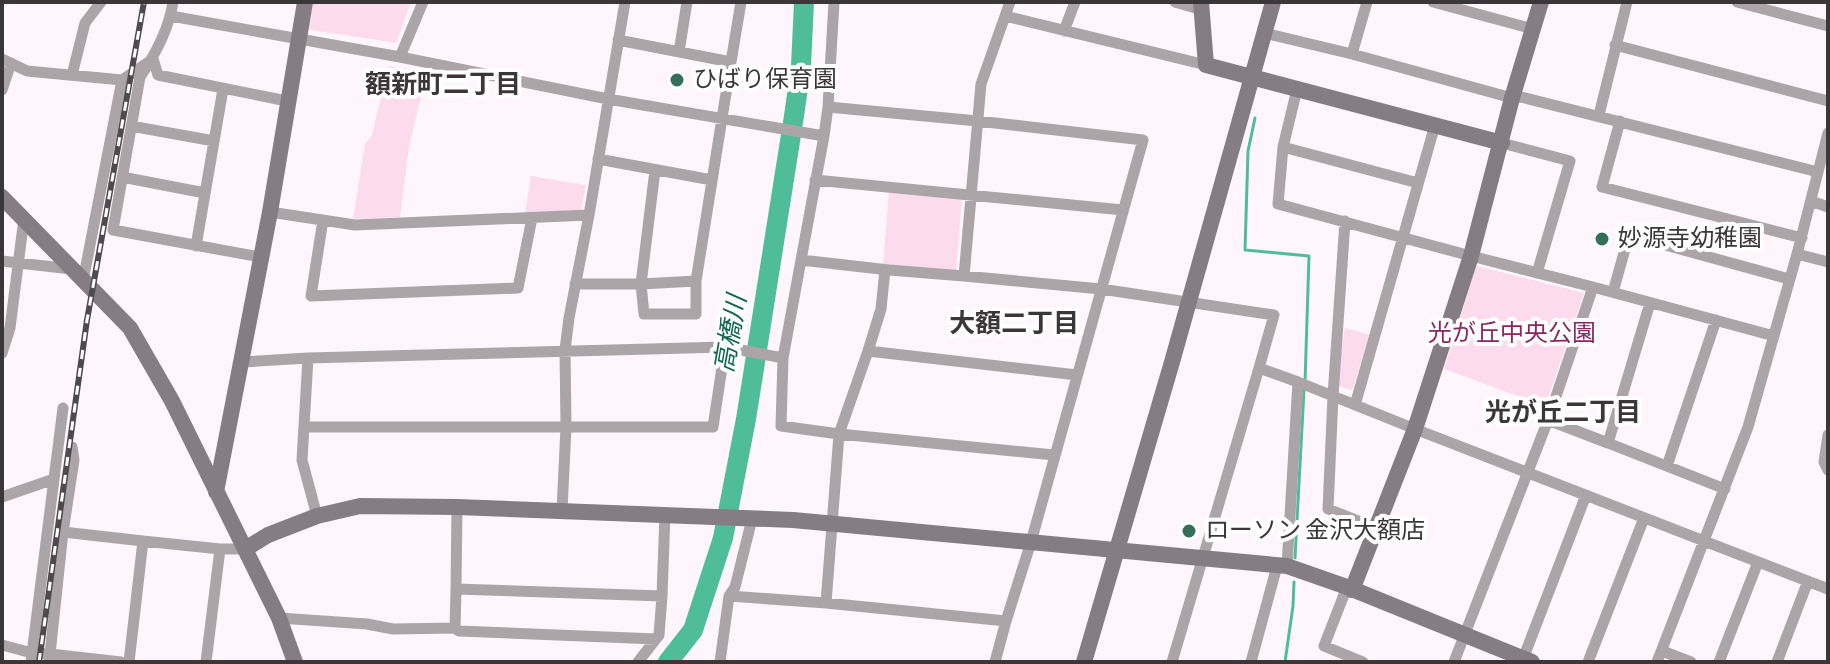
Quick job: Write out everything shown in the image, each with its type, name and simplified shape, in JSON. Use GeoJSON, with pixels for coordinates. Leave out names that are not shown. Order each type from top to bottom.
{"type":"FeatureCollection","features":[{"type":"Feature","properties":{"kind":"street"},"geometry":{"type":"LineString","coordinates":[[72,75],[85,23],[101,2]]}},
{"type":"Feature","properties":{"kind":"street"},"geometry":{"type":"LineString","coordinates":[[173,2],[171,16],[153,59],[140,77],[113,230],[260,257]]}},
{"type":"Feature","properties":{"kind":"street"},"geometry":{"type":"LineString","coordinates":[[216,493],[270,212],[305,2]]}},
{"type":"Feature","properties":{"kind":"street"},"geometry":{"type":"LineString","coordinates":[[400,57],[423,2]]}},
{"type":"Feature","properties":{"kind":"street"},"geometry":{"type":"LineString","coordinates":[[562,511],[566,427],[565,350],[625,2]]}},
{"type":"Feature","properties":{"kind":"street"},"geometry":{"type":"LineString","coordinates":[[679,52],[687,2]]}},
{"type":"Feature","properties":{"kind":"street"},"geometry":{"type":"LineString","coordinates":[[655,170],[641,284],[644,314],[696,314],[696,281],[741,2]]}},
{"type":"Feature","properties":{"kind":"street"},"geometry":{"type":"LineString","coordinates":[[834,2],[828,107],[780,357],[781,426],[1054,455]]}},
{"type":"Feature","properties":{"kind":"street"},"geometry":{"type":"LineString","coordinates":[[964,276],[981,84],[1010,2]]}},
{"type":"Feature","properties":{"kind":"street"},"geometry":{"type":"LineString","coordinates":[[1064,31],[1075,2]]}},
{"type":"Feature","properties":{"kind":"street"},"geometry":{"type":"LineString","coordinates":[[1175,2],[1202,6],[1206,65]]}},
{"type":"Feature","properties":{"kind":"street"},"geometry":{"type":"LineString","coordinates":[[1084,662],[1273,2]]}},
{"type":"Feature","properties":{"kind":"street"},"geometry":{"type":"LineString","coordinates":[[1352,54],[1367,2]]}},
{"type":"Feature","properties":{"kind":"street"},"geometry":{"type":"LineString","coordinates":[[1433,2],[1533,29]]}},
{"type":"Feature","properties":{"kind":"street"},"geometry":{"type":"LineString","coordinates":[[1363,662],[1324,646],[1415,429],[1471,256],[1512,98],[1541,2]]}},
{"type":"Feature","properties":{"kind":"street"},"geometry":{"type":"LineString","coordinates":[[1599,115],[1627,2]]}},
{"type":"Feature","properties":{"kind":"street"},"geometry":{"type":"LineString","coordinates":[[1737,2],[1828,26]]}},
{"type":"Feature","properties":{"kind":"street"},"geometry":{"type":"LineString","coordinates":[[171,16],[821,136]]}},
{"type":"Feature","properties":{"kind":"street"},"geometry":{"type":"LineString","coordinates":[[1005,16],[1206,65],[1570,161],[1537,273]]}},
{"type":"Feature","properties":{"kind":"street"},"geometry":{"type":"LineString","coordinates":[[1264,33],[1512,98],[1521,97],[1599,115],[1818,172]]}},
{"type":"Feature","properties":{"kind":"street"},"geometry":{"type":"LineString","coordinates":[[618,40],[731,62]]}},
{"type":"Feature","properties":{"kind":"street"},"geometry":{"type":"LineString","coordinates":[[1615,45],[1828,101]]}},
{"type":"Feature","properties":{"kind":"street"},"geometry":{"type":"LineString","coordinates":[[2,90],[7,61],[27,71],[122,80],[153,59]]}},
{"type":"Feature","properties":{"kind":"street"},"geometry":{"type":"LineString","coordinates":[[153,59],[158,75],[287,101]]}},
{"type":"Feature","properties":{"kind":"street"},"geometry":{"type":"LineString","coordinates":[[83,281],[122,80]]}},
{"type":"Feature","properties":{"kind":"street"},"geometry":{"type":"LineString","coordinates":[[196,246],[223,89]]}},
{"type":"Feature","properties":{"kind":"street"},"geometry":{"type":"LineString","coordinates":[[1297,89],[1283,147],[1278,204],[1774,336]]}},
{"type":"Feature","properties":{"kind":"street"},"geometry":{"type":"LineString","coordinates":[[828,107],[1143,140],[995,662]]}},
{"type":"Feature","properties":{"kind":"street"},"geometry":{"type":"LineString","coordinates":[[1620,121],[1602,187],[1802,238]]}},
{"type":"Feature","properties":{"kind":"street"},"geometry":{"type":"LineString","coordinates":[[1355,405],[1435,125]]}},
{"type":"Feature","properties":{"kind":"street"},"geometry":{"type":"LineString","coordinates":[[131,126],[214,141]]}},
{"type":"Feature","properties":{"kind":"street"},"geometry":{"type":"LineString","coordinates":[[1691,662],[1659,656],[1748,427],[1802,238],[1828,133]]}},
{"type":"Feature","properties":{"kind":"street"},"geometry":{"type":"LineString","coordinates":[[1283,147],[1418,183]]}},
{"type":"Feature","properties":{"kind":"street"},"geometry":{"type":"LineString","coordinates":[[598,159],[712,180]]}},
{"type":"Feature","properties":{"kind":"street"},"geometry":{"type":"LineString","coordinates":[[122,177],[205,193]]}},
{"type":"Feature","properties":{"kind":"street"},"geometry":{"type":"LineString","coordinates":[[815,180],[1123,210]]}},
{"type":"Feature","properties":{"kind":"street"},"geometry":{"type":"LineString","coordinates":[[2,197],[130,328],[172,401],[279,618],[295,662]]}},
{"type":"Feature","properties":{"kind":"street"},"geometry":{"type":"LineString","coordinates":[[1811,201],[1828,207]]}},
{"type":"Feature","properties":{"kind":"street"},"geometry":{"type":"LineString","coordinates":[[270,212],[355,225],[589,215]]}},
{"type":"Feature","properties":{"kind":"street"},"geometry":{"type":"LineString","coordinates":[[2,353],[10,328],[24,218]]}},
{"type":"Feature","properties":{"kind":"street"},"geometry":{"type":"LineString","coordinates":[[323,220],[311,296],[518,288],[532,218]]}},
{"type":"Feature","properties":{"kind":"street"},"geometry":{"type":"LineString","coordinates":[[1345,221],[1328,509],[1376,528]]}},
{"type":"Feature","properties":{"kind":"street"},"geometry":{"type":"LineString","coordinates":[[1613,292],[1629,235],[1789,279]]}},
{"type":"Feature","properties":{"kind":"street"},"geometry":{"type":"LineString","coordinates":[[1797,254],[1828,262]]}},
{"type":"Feature","properties":{"kind":"street"},"geometry":{"type":"LineString","coordinates":[[801,260],[1101,289],[1274,315],[1172,662]]}},
{"type":"Feature","properties":{"kind":"street"},"geometry":{"type":"LineString","coordinates":[[2,261],[71,269]]}},
{"type":"Feature","properties":{"kind":"street"},"geometry":{"type":"LineString","coordinates":[[826,603],[839,434],[881,309],[885,270]]}},
{"type":"Feature","properties":{"kind":"street"},"geometry":{"type":"LineString","coordinates":[[575,284],[696,281]]}},
{"type":"Feature","properties":{"kind":"street"},"geometry":{"type":"LineString","coordinates":[[1454,662],[1548,420],[1593,287]]}},
{"type":"Feature","properties":{"kind":"street"},"geometry":{"type":"LineString","coordinates":[[1608,443],[1650,303]]}},
{"type":"Feature","properties":{"kind":"street"},"geometry":{"type":"LineString","coordinates":[[1667,466],[1716,320]]}},
{"type":"Feature","properties":{"kind":"street"},"geometry":{"type":"LineString","coordinates":[[242,362],[565,350],[729,348],[780,357]]}},
{"type":"Feature","properties":{"kind":"street"},"geometry":{"type":"LineString","coordinates":[[305,427],[713,427],[729,348]]}},
{"type":"Feature","properties":{"kind":"street"},"geometry":{"type":"LineString","coordinates":[[868,351],[1077,375]]}},
{"type":"Feature","properties":{"kind":"street"},"geometry":{"type":"LineString","coordinates":[[308,358],[302,460],[317,516]]}},
{"type":"Feature","properties":{"kind":"street"},"geometry":{"type":"LineString","coordinates":[[1259,368],[1828,589]]}},
{"type":"Feature","properties":{"kind":"street"},"geometry":{"type":"LineString","coordinates":[[1251,662],[1282,566],[1302,384]]}},
{"type":"Feature","properties":{"kind":"street"},"geometry":{"type":"LineString","coordinates":[[32,657],[63,408]]}},
{"type":"Feature","properties":{"kind":"street"},"geometry":{"type":"LineString","coordinates":[[1548,420],[1725,489]]}},
{"type":"Feature","properties":{"kind":"street"},"geometry":{"type":"LineString","coordinates":[[1827,465],[1828,435]]}},
{"type":"Feature","properties":{"kind":"street"},"geometry":{"type":"LineString","coordinates":[[49,658],[74,460],[72,447]]}},
{"type":"Feature","properties":{"kind":"street"},"geometry":{"type":"LineString","coordinates":[[2,497],[54,479]]}},
{"type":"Feature","properties":{"kind":"street"},"geometry":{"type":"LineString","coordinates":[[63,532],[245,549],[268,535],[317,516],[360,506],[665,514],[832,523],[1282,566],[1350,588],[1528,660],[1586,495]]}},
{"type":"Feature","properties":{"kind":"street"},"geometry":{"type":"LineString","coordinates":[[455,628],[457,507]]}},
{"type":"Feature","properties":{"kind":"street"},"geometry":{"type":"LineString","coordinates":[[638,662],[659,635],[665,514]]}},
{"type":"Feature","properties":{"kind":"street"},"geometry":{"type":"LineString","coordinates":[[1588,662],[1644,518]]}},
{"type":"Feature","properties":{"kind":"street"},"geometry":{"type":"LineString","coordinates":[[720,662],[729,596],[735,587],[750,519]]}},
{"type":"Feature","properties":{"kind":"street"},"geometry":{"type":"LineString","coordinates":[[129,662],[143,541]]}},
{"type":"Feature","properties":{"kind":"street"},"geometry":{"type":"LineString","coordinates":[[206,662],[220,549]]}},
{"type":"Feature","properties":{"kind":"street"},"geometry":{"type":"LineString","coordinates":[[1719,662],[1758,562]]}},
{"type":"Feature","properties":{"kind":"street"},"geometry":{"type":"LineString","coordinates":[[1777,662],[1808,581]]}},
{"type":"Feature","properties":{"kind":"street"},"geometry":{"type":"LineString","coordinates":[[456,589],[662,596]]}},
{"type":"Feature","properties":{"kind":"street"},"geometry":{"type":"LineString","coordinates":[[729,596],[1006,621]]}},
{"type":"Feature","properties":{"kind":"street"},"geometry":{"type":"LineString","coordinates":[[279,618],[367,624],[393,629],[455,628],[459,631],[656,639]]}},
{"type":"Feature","properties":{"kind":"street"},"geometry":{"type":"LineString","coordinates":[[2,645],[32,657],[121,662]]}},
{"type":"Feature","properties":{"kind":"green space"},"geometry":{"type":"Polygon","coordinates":[[[310,2],[411,2],[396,43],[305,29],[310,2]]]}},
{"type":"Feature","properties":{"kind":"green space"},"geometry":{"type":"Polygon","coordinates":[[[388,66],[427,71],[409,147],[400,217],[353,219],[365,144],[372,135],[388,66]]]}},
{"type":"Feature","properties":{"kind":"green space"},"geometry":{"type":"Polygon","coordinates":[[[531,176],[586,185],[581,210],[525,213],[531,176]]]}},
{"type":"Feature","properties":{"kind":"green space"},"geometry":{"type":"Polygon","coordinates":[[[889,191],[962,196],[956,273],[883,265],[889,191]]]}},
{"type":"Feature","properties":{"kind":"green space","name":"光が丘中央公園"},"geometry":{"type":"Polygon","coordinates":[[[1476,266],[1584,293],[1545,406],[1444,369],[1476,266]]]}},
{"type":"Feature","properties":{"kind":"green space"},"geometry":{"type":"Polygon","coordinates":[[[1345,328],[1370,335],[1352,390],[1336,385],[1345,328]]]}},
{"type":"Feature","properties":{"kind":"waterway","name":"高橋川"},"geometry":{"type":"LineString","coordinates":[[668,662],[693,630],[723,538],[746,419],[794,116],[801,66],[804,2]]}},
{"type":"Feature","properties":{"kind":"waterway"},"geometry":{"type":"LineString","coordinates":[[1255,118],[1248,151],[1245,250],[1309,256],[1305,383]]}},
{"type":"Feature","properties":{"kind":"waterway"},"geometry":{"type":"LineString","coordinates":[[1295,558],[1304,390]]}},
{"type":"Feature","properties":{"kind":"waterway"},"geometry":{"type":"LineString","coordinates":[[1285,662],[1294,582]]}},
{"type":"Feature","properties":{"kind":"railway"},"geometry":{"type":"LineString","coordinates":[[39,662],[87,320],[144,2]]}},
{"type":"Feature","properties":{"kind":"place","name":"ひばり保育園"},"geometry":{"type":"Point","coordinates":[677,80]}},
{"type":"Feature","properties":{"kind":"place","name":"妙源寺幼稚園"},"geometry":{"type":"Point","coordinates":[1602,239]}},
{"type":"Feature","properties":{"kind":"place","name":"ローソン 金沢大額店"},"geometry":{"type":"Point","coordinates":[1189,531]}},
{"type":"Feature","properties":{"kind":"district","name":"額新町二丁目"},"geometry":{"type":"Point","coordinates":[443,85]}},
{"type":"Feature","properties":{"kind":"district","name":"大額二丁目"},"geometry":{"type":"Point","coordinates":[1014,324]}},
{"type":"Feature","properties":{"kind":"district","name":"光が丘二丁目"},"geometry":{"type":"Point","coordinates":[1563,413]}}]}
